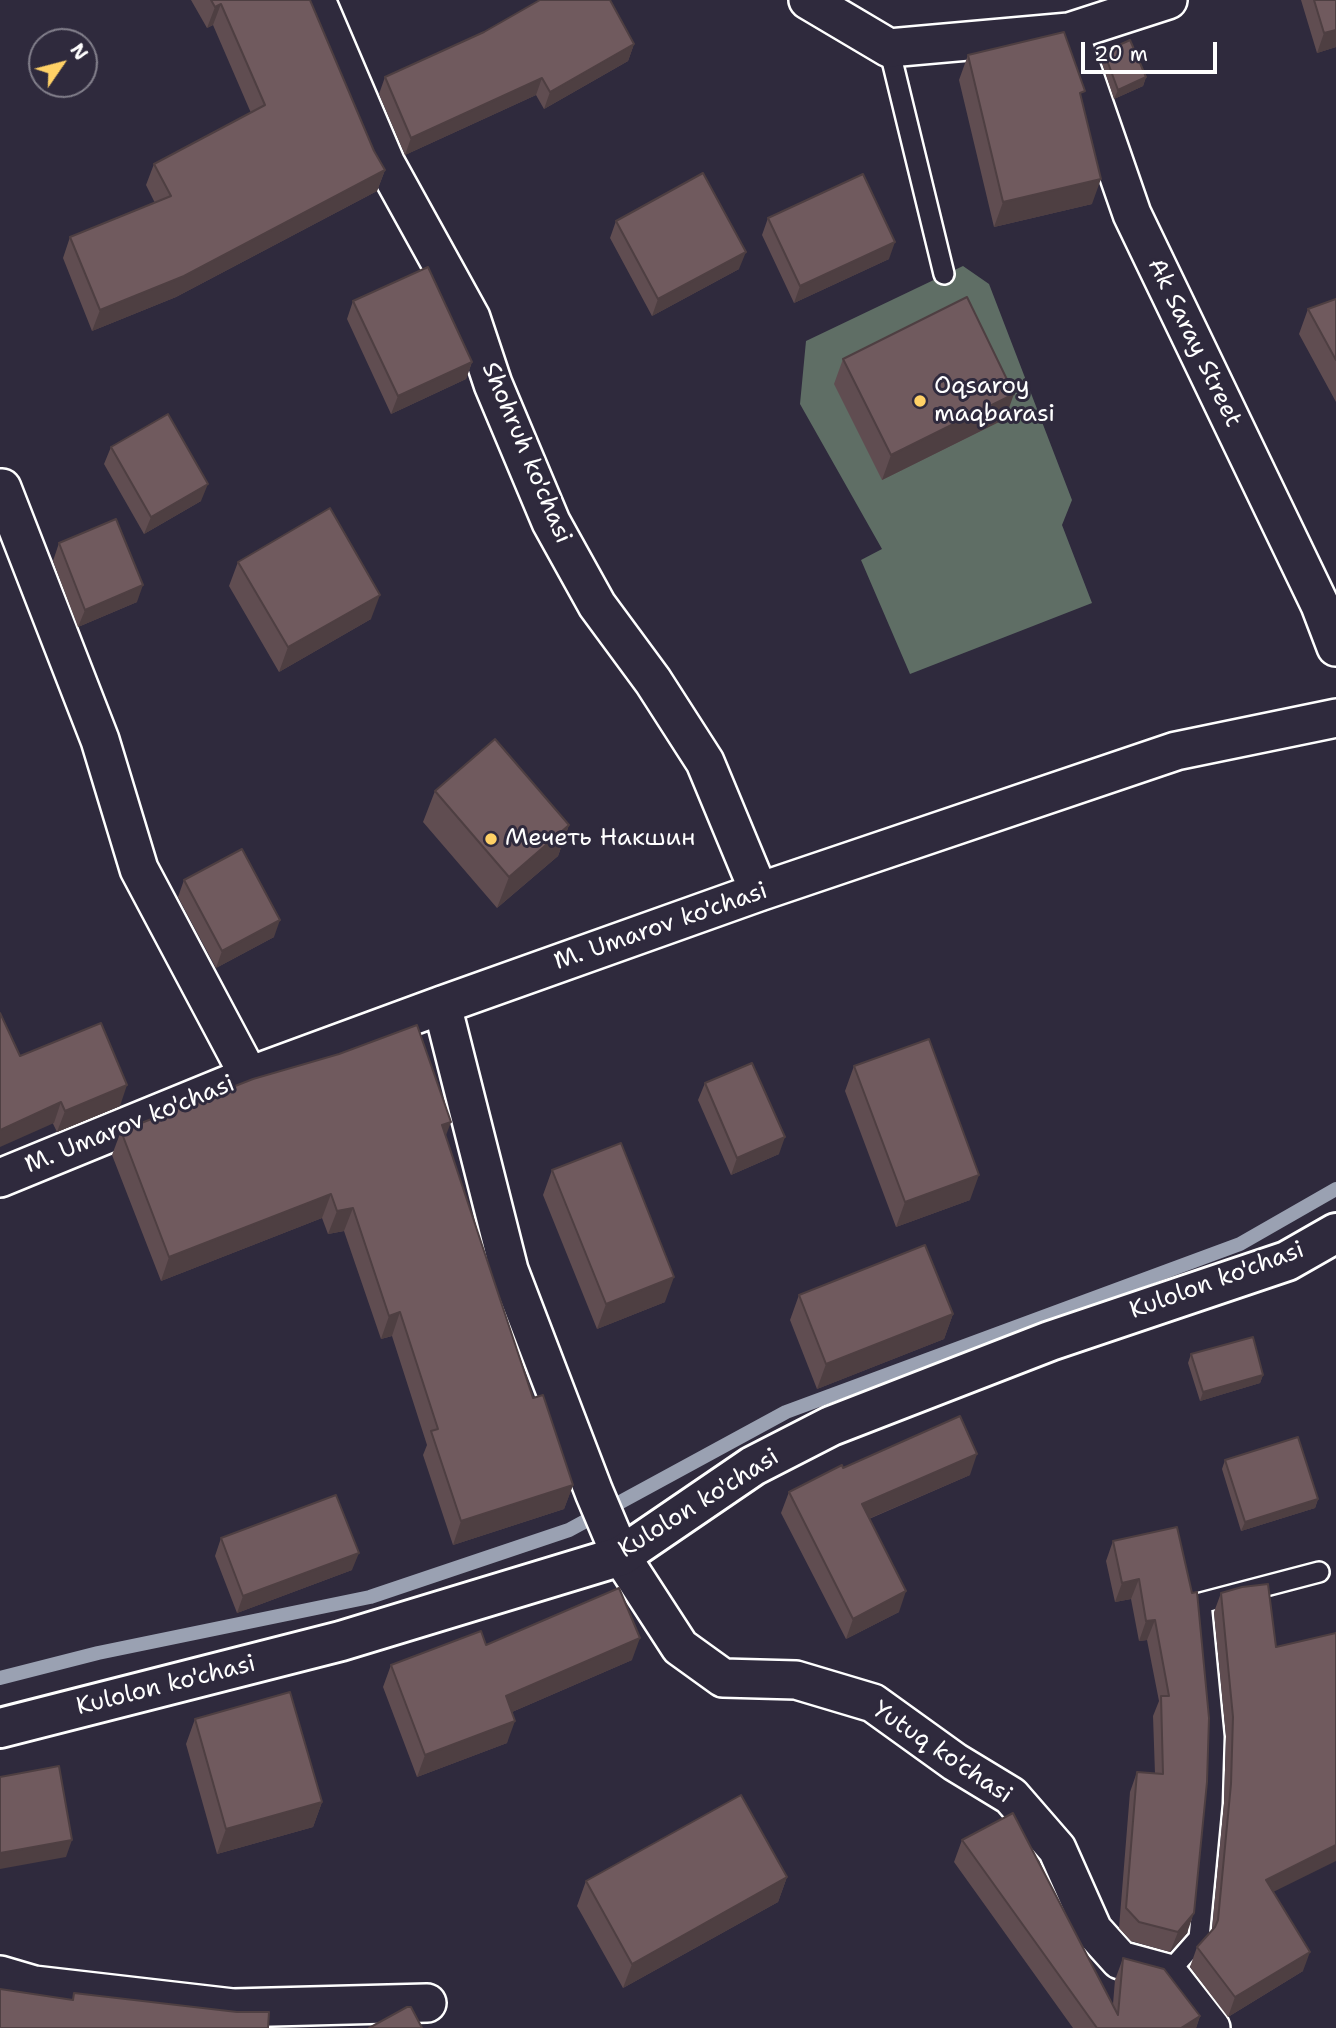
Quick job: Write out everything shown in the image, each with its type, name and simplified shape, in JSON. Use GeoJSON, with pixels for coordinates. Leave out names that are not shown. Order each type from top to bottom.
{"type":"FeatureCollection","features":[{"type":"Feature","properties":{"kind":"main road","name":"Kulolon ko'chasi"},"geometry":{"type":"LineString","coordinates":[[0,1728],[341,1641],[617,1544],[753,1466],[831,1426],[1050,1341],[1287,1261],[1336,1233]]}},
{"type":"Feature","properties":{"kind":"street","name":"Shohruh ko'chasi"},"geometry":{"type":"LineString","coordinates":[[316,0],[386,164],[471,318],[493,384],[551,522],[597,605],[653,681],[705,762],[759,892]]}},
{"type":"Feature","properties":{"kind":"street"},"geometry":{"type":"LineString","coordinates":[[808,0],[890,48],[1069,32],[1168,0]]}},
{"type":"Feature","properties":{"kind":"street","name":"Ak Saray Street"},"geometry":{"type":"LineString","coordinates":[[1069,32],[1132,214],[1320,605],[1336,647]]}},
{"type":"Feature","properties":{"kind":"street"},"geometry":{"type":"LineString","coordinates":[[2,488],[100,740],[139,869],[249,1076]]}},
{"type":"Feature","properties":{"kind":"street","name":"M. Umarov ko'chasi"},"geometry":{"type":"LineString","coordinates":[[0,1178],[249,1076],[759,892],[1177,751],[1336,719]]}},
{"type":"Feature","properties":{"kind":"street","name":"Yutuq ko'chasi"},"geometry":{"type":"LineString","coordinates":[[442,1005],[509,1270],[594,1492],[617,1544],[680,1647],[723,1678],[796,1680],[873,1703],[955,1762],[1012,1796],[1057,1849],[1093,1930],[1120,1960],[1168,1973]]}},
{"type":"Feature","properties":{"kind":"street"},"geometry":{"type":"LineString","coordinates":[[1168,1973],[1211,2028]]}},
{"type":"Feature","properties":{"kind":"street"},"geometry":{"type":"LineString","coordinates":[[0,1975],[34,1985],[233,2008],[427,2003]]}},
{"type":"Feature","properties":{"kind":"lane"},"geometry":{"type":"LineString","coordinates":[[890,48],[944,274]]}},
{"type":"Feature","properties":{"kind":"lane"},"geometry":{"type":"LineString","coordinates":[[1168,1973],[1199,1938],[1212,1803],[1214,1737],[1200,1603],[1319,1572]]}},
{"type":"Feature","properties":{"kind":"green space"},"geometry":{"type":"Polygon","coordinates":[[[963,266],[989,284],[1072,500],[1062,525],[1092,603],[910,674],[861,560],[882,549],[800,404],[806,341],[963,266]]]}},
{"type":"Feature","properties":{"kind":"building"},"geometry":{"type":"Polygon","coordinates":[[[211,0],[310,0],[374,151],[385,170],[184,276],[100,310],[70,237],[171,196],[154,164],[265,105],[221,4],[215,7],[211,0]]]}},
{"type":"Feature","properties":{"kind":"building"},"geometry":{"type":"Polygon","coordinates":[[[540,0],[610,0],[634,44],[550,92],[542,78],[411,138],[385,77],[484,32],[540,0]]]}},
{"type":"Feature","properties":{"kind":"building"},"geometry":{"type":"Polygon","coordinates":[[[1314,0],[1336,0],[1336,30],[1324,33],[1314,0]]]}},
{"type":"Feature","properties":{"kind":"building"},"geometry":{"type":"Polygon","coordinates":[[[1064,32],[1085,91],[1080,93],[1101,179],[1003,202],[968,55],[1064,32]]]}},
{"type":"Feature","properties":{"kind":"building"},"geometry":{"type":"Polygon","coordinates":[[[1130,40],[1146,77],[1118,90],[1104,52],[1130,40]]]}},
{"type":"Feature","properties":{"kind":"building"},"geometry":{"type":"Polygon","coordinates":[[[703,173],[746,252],[658,299],[616,221],[703,173]]]}},
{"type":"Feature","properties":{"kind":"building"},"geometry":{"type":"Polygon","coordinates":[[[863,174],[895,242],[800,286],[768,218],[863,174]]]}},
{"type":"Feature","properties":{"kind":"building"},"geometry":{"type":"Polygon","coordinates":[[[428,267],[472,362],[398,396],[353,301],[428,267]]]}},
{"type":"Feature","properties":{"kind":"building","name":"Oqsaroy maqbarasi"},"geometry":{"type":"Polygon","coordinates":[[[967,297],[1014,394],[891,455],[843,359],[967,297]]]}},
{"type":"Feature","properties":{"kind":"building"},"geometry":{"type":"Polygon","coordinates":[[[1336,299],[1336,360],[1308,309],[1336,299]]]}},
{"type":"Feature","properties":{"kind":"building"},"geometry":{"type":"Polygon","coordinates":[[[168,414],[208,484],[151,517],[111,447],[168,414]]]}},
{"type":"Feature","properties":{"kind":"building"},"geometry":{"type":"Polygon","coordinates":[[[330,508],[380,595],[288,647],[238,562],[330,508]]]}},
{"type":"Feature","properties":{"kind":"building"},"geometry":{"type":"Polygon","coordinates":[[[116,519],[143,585],[85,610],[59,543],[116,519]]]}},
{"type":"Feature","properties":{"kind":"building"},"geometry":{"type":"Polygon","coordinates":[[[495,739],[569,825],[509,877],[435,791],[495,739]]]}},
{"type":"Feature","properties":{"kind":"building"},"geometry":{"type":"Polygon","coordinates":[[[242,849],[280,920],[222,951],[184,880],[242,849]]]}},
{"type":"Feature","properties":{"kind":"building"},"geometry":{"type":"Polygon","coordinates":[[[0,1013],[20,1056],[101,1023],[127,1085],[65,1111],[61,1102],[0,1130],[0,1013]]]}},
{"type":"Feature","properties":{"kind":"building"},"geometry":{"type":"Polygon","coordinates":[[[417,1025],[451,1122],[442,1125],[533,1398],[543,1395],[573,1485],[461,1521],[431,1431],[438,1429],[400,1312],[389,1316],[353,1208],[337,1211],[331,1194],[169,1257],[121,1131],[253,1079],[339,1054],[417,1025]]]}},
{"type":"Feature","properties":{"kind":"building"},"geometry":{"type":"Polygon","coordinates":[[[929,1039],[979,1175],[905,1202],[854,1066],[929,1039]]]}},
{"type":"Feature","properties":{"kind":"building"},"geometry":{"type":"Polygon","coordinates":[[[752,1063],[785,1137],[737,1158],[705,1083],[752,1063]]]}},
{"type":"Feature","properties":{"kind":"building"},"geometry":{"type":"Polygon","coordinates":[[[621,1143],[674,1277],[606,1304],[552,1170],[621,1143]]]}},
{"type":"Feature","properties":{"kind":"building"},"geometry":{"type":"Polygon","coordinates":[[[925,1245],[953,1314],[826,1364],[799,1295],[925,1245]]]}},
{"type":"Feature","properties":{"kind":"building"},"geometry":{"type":"Polygon","coordinates":[[[1253,1337],[1263,1375],[1203,1392],[1191,1354],[1253,1337]]]}},
{"type":"Feature","properties":{"kind":"building"},"geometry":{"type":"Polygon","coordinates":[[[960,1416],[977,1454],[862,1504],[906,1591],[853,1619],[789,1492],[842,1465],[843,1468],[960,1416]]]}},
{"type":"Feature","properties":{"kind":"building"},"geometry":{"type":"Polygon","coordinates":[[[1298,1437],[1318,1499],[1245,1522],[1225,1460],[1298,1437]]]}},
{"type":"Feature","properties":{"kind":"building"},"geometry":{"type":"Polygon","coordinates":[[[336,1495],[359,1553],[243,1596],[221,1538],[336,1495]]]}},
{"type":"Feature","properties":{"kind":"building"},"geometry":{"type":"Polygon","coordinates":[[[1177,1527],[1192,1593],[1197,1592],[1209,1718],[1207,1782],[1194,1913],[1178,1932],[1139,1922],[1126,1908],[1137,1772],[1163,1774],[1161,1696],[1169,1696],[1155,1620],[1146,1621],[1139,1579],[1122,1583],[1113,1541],[1177,1527]]]}},
{"type":"Feature","properties":{"kind":"building"},"geometry":{"type":"Polygon","coordinates":[[[1268,1584],[1276,1647],[1336,1633],[1336,1845],[1266,1880],[1310,1952],[1235,1997],[1197,1947],[1218,1920],[1231,1784],[1233,1717],[1221,1593],[1268,1584]]]}},
{"type":"Feature","properties":{"kind":"building"},"geometry":{"type":"Polygon","coordinates":[[[619,1588],[640,1638],[506,1696],[515,1721],[425,1755],[391,1665],[481,1631],[486,1645],[619,1588]]]}},
{"type":"Feature","properties":{"kind":"building"},"geometry":{"type":"Polygon","coordinates":[[[290,1692],[322,1802],[226,1829],[195,1719],[290,1692]]]}},
{"type":"Feature","properties":{"kind":"building"},"geometry":{"type":"Polygon","coordinates":[[[59,1766],[72,1840],[0,1853],[0,1777],[59,1766]]]}},
{"type":"Feature","properties":{"kind":"building"},"geometry":{"type":"Polygon","coordinates":[[[741,1795],[787,1877],[632,1964],[586,1881],[741,1795]]]}},
{"type":"Feature","properties":{"kind":"building"},"geometry":{"type":"Polygon","coordinates":[[[1013,1813],[1118,2015],[1123,1958],[1164,1969],[1200,2016],[1181,2028],[1097,2028],[962,1840],[1013,1813]]]}},
{"type":"Feature","properties":{"kind":"building"},"geometry":{"type":"Polygon","coordinates":[[[0,1989],[73,2000],[74,1993],[237,2012],[269,2012],[268,2028],[0,2028],[0,1989]]]}},
{"type":"Feature","properties":{"kind":"building"},"geometry":{"type":"Polygon","coordinates":[[[411,2007],[422,2028],[369,2028],[411,2007]]]}},
{"type":"Feature","properties":{"kind":"waterway"},"geometry":{"type":"LineString","coordinates":[[0,1678],[98,1653],[370,1597],[569,1530],[786,1412],[1240,1244],[1336,1189]]}},
{"type":"Feature","properties":{"kind":"place","name":"Oqsaroy maqbarasi"},"geometry":{"type":"Point","coordinates":[920,401]}},
{"type":"Feature","properties":{"kind":"place","name":"Мечеть Накшин"},"geometry":{"type":"Point","coordinates":[491,839]}}]}
